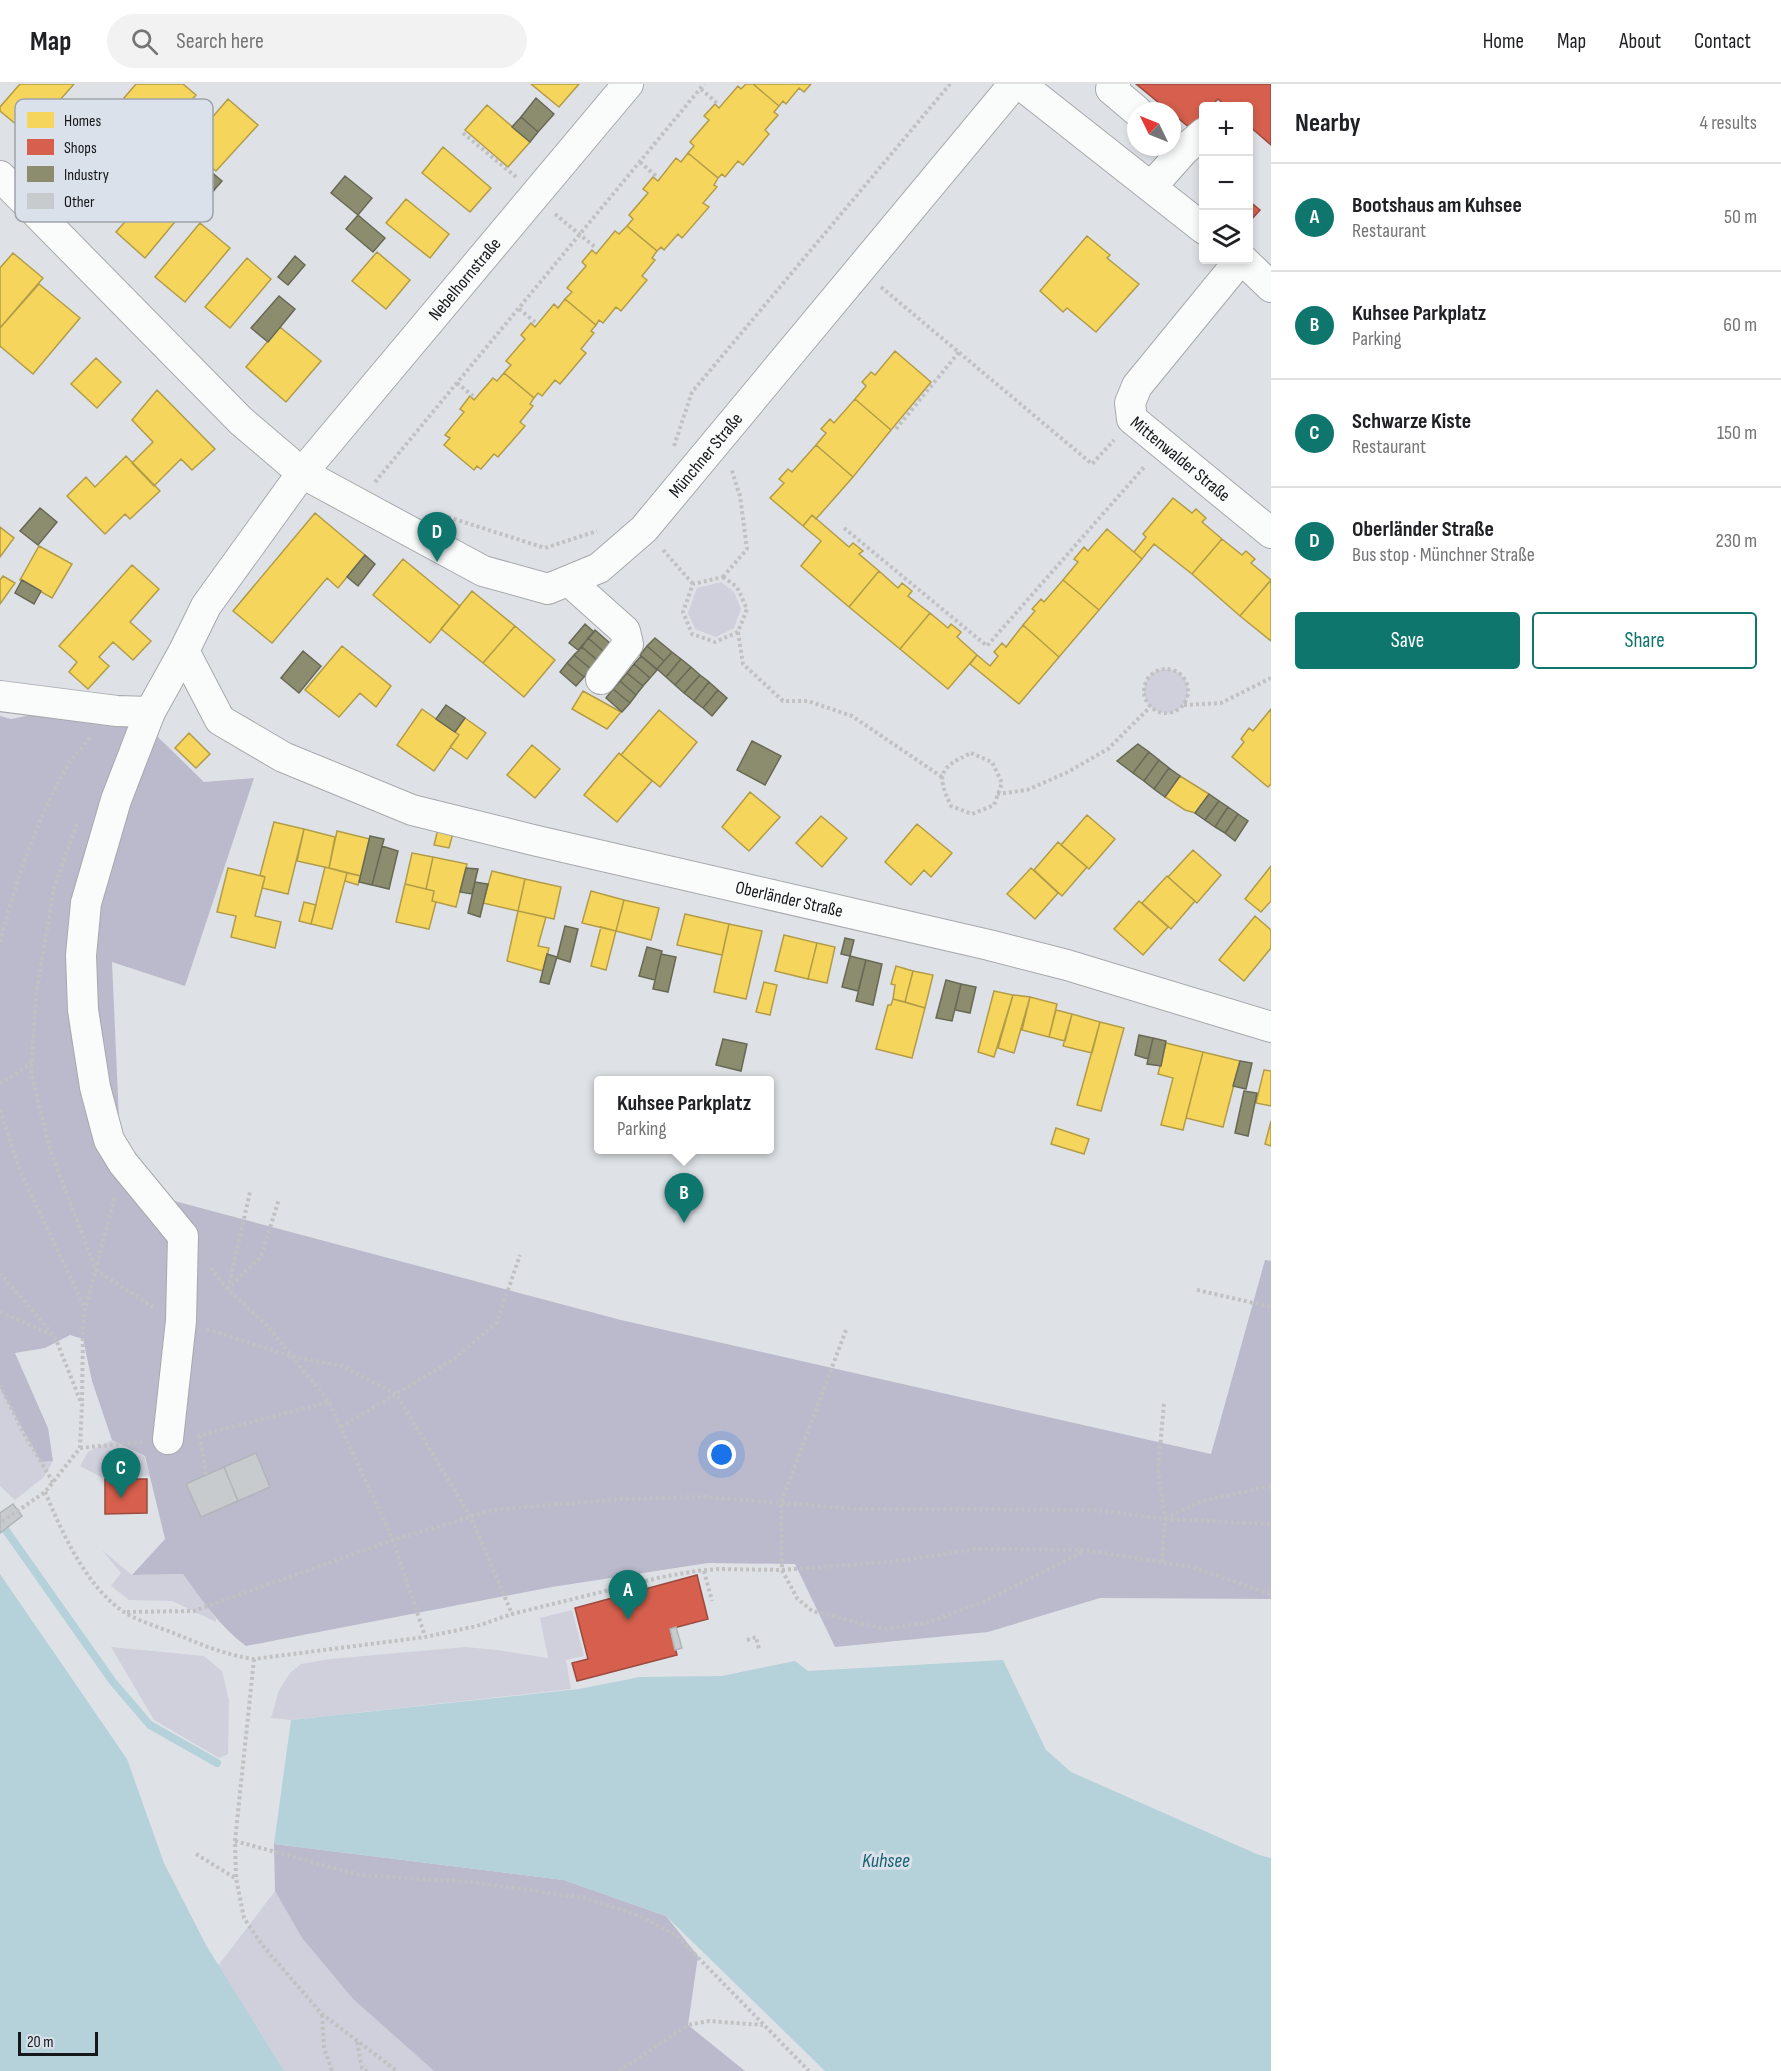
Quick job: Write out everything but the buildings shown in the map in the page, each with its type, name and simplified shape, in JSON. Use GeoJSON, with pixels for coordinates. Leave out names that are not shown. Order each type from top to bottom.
{"type":"FeatureCollection","features":[{"type":"Feature","properties":{"kind":"street","name":"Nebelhornstraße"},"geometry":{"type":"LineString","coordinates":[[302,474],[628,84]]}},
{"type":"Feature","properties":{"kind":"street","name":"Münchner Straße"},"geometry":{"type":"LineString","coordinates":[[302,474],[483,571],[548,589],[599,568],[644,529],[1014,84]]}},
{"type":"Feature","properties":{"kind":"street"},"geometry":{"type":"LineString","coordinates":[[1020,84],[1199,226]]}},
{"type":"Feature","properties":{"kind":"street"},"geometry":{"type":"LineString","coordinates":[[1115,84],[1111,89],[1127,103]]}},
{"type":"Feature","properties":{"kind":"street"},"geometry":{"type":"LineString","coordinates":[[1151,187],[1191,144]]}},
{"type":"Feature","properties":{"kind":"street"},"geometry":{"type":"LineString","coordinates":[[0,176],[15,191]]}},
{"type":"Feature","properties":{"kind":"street"},"geometry":{"type":"LineString","coordinates":[[45,222],[241,421],[302,474],[206,606],[150,712],[116,800],[86,903],[81,955],[83,1010],[95,1088],[109,1140],[123,1162],[183,1236],[181,1321],[168,1439]]}},
{"type":"Feature","properties":{"kind":"street","name":"Mittenwalder Straße"},"geometry":{"type":"LineString","coordinates":[[1239,264],[1137,386],[1130,404],[1132,419],[1271,533]]}},
{"type":"Feature","properties":{"kind":"street","name":"Mittenwalder Straße"},"geometry":{"type":"LineString","coordinates":[[1247,264],[1270,283]]}},
{"type":"Feature","properties":{"kind":"street"},"geometry":{"type":"LineString","coordinates":[[569,580],[625,631],[628,644],[601,679]]}},
{"type":"Feature","properties":{"kind":"street","name":"Oberländer Straße"},"geometry":{"type":"LineString","coordinates":[[184,651],[220,720],[283,757],[412,810],[544,843],[989,945],[1067,965],[1271,1027]]}},
{"type":"Feature","properties":{"kind":"street"},"geometry":{"type":"LineString","coordinates":[[0,696],[117,711],[150,712]]}},
{"type":"Feature","properties":{"kind":"path"},"geometry":{"type":"LineString","coordinates":[[374,482],[705,84]]}},
{"type":"Feature","properties":{"kind":"path"},"geometry":{"type":"LineString","coordinates":[[671,454],[692,392],[950,84]]}},
{"type":"Feature","properties":{"kind":"path"},"geometry":{"type":"LineString","coordinates":[[701,89],[718,104]]}},
{"type":"Feature","properties":{"kind":"path"},"geometry":{"type":"LineString","coordinates":[[463,134],[536,194]]}},
{"type":"Feature","properties":{"kind":"path"},"geometry":{"type":"LineString","coordinates":[[640,162],[656,176]]}},
{"type":"Feature","properties":{"kind":"path"},"geometry":{"type":"LineString","coordinates":[[580,235],[596,248]]}},
{"type":"Feature","properties":{"kind":"path"},"geometry":{"type":"LineString","coordinates":[[860,269],[1092,464],[1132,419]]}},
{"type":"Feature","properties":{"kind":"path"},"geometry":{"type":"LineString","coordinates":[[519,309],[535,322]]}},
{"type":"Feature","properties":{"kind":"path"},"geometry":{"type":"LineString","coordinates":[[896,429],[959,352]]}},
{"type":"Feature","properties":{"kind":"path"},"geometry":{"type":"LineString","coordinates":[[457,383],[473,396]]}},
{"type":"Feature","properties":{"kind":"path"},"geometry":{"type":"LineString","coordinates":[[693,584],[723,577],[747,549],[740,496],[721,437]]}},
{"type":"Feature","properties":{"kind":"path"},"geometry":{"type":"LineString","coordinates":[[844,528],[987,646],[1163,445]]}},
{"type":"Feature","properties":{"kind":"path"},"geometry":{"type":"LineString","coordinates":[[365,477],[384,488]]}},
{"type":"Feature","properties":{"kind":"path"},"geometry":{"type":"LineString","coordinates":[[443,516],[544,548],[603,529]]}},
{"type":"Feature","properties":{"kind":"path"},"geometry":{"type":"LineString","coordinates":[[644,529],[693,584]]}},
{"type":"Feature","properties":{"kind":"path"},"geometry":{"type":"LineString","coordinates":[[723,577],[737,587],[747,609],[738,632],[744,664],[783,700],[808,701],[852,716],[942,777]]}},
{"type":"Feature","properties":{"kind":"path"},"geometry":{"type":"LineString","coordinates":[[693,584],[683,612],[692,634],[716,642],[738,632]]}},
{"type":"Feature","properties":{"kind":"path"},"geometry":{"type":"LineString","coordinates":[[1184,705],[1189,690],[1182,674],[1165,668],[1149,675],[1143,692],[1150,707],[1167,714],[1184,705],[1221,703],[1271,678]]}},
{"type":"Feature","properties":{"kind":"path"},"geometry":{"type":"LineString","coordinates":[[998,794],[1027,790],[1068,772],[1108,749],[1150,707]]}},
{"type":"Feature","properties":{"kind":"path"},"geometry":{"type":"LineString","coordinates":[[0,942],[9,905],[32,840],[69,764],[95,730],[117,711]]}},
{"type":"Feature","properties":{"kind":"path"},"geometry":{"type":"LineString","coordinates":[[971,753],[992,762],[1002,783],[994,805],[968,814],[951,806],[941,785],[942,777],[949,763],[971,753]]}},
{"type":"Feature","properties":{"kind":"path"},"geometry":{"type":"LineString","coordinates":[[0,1084],[32,1063]]}},
{"type":"Feature","properties":{"kind":"path"},"geometry":{"type":"LineString","coordinates":[[0,1110],[20,1171],[86,1309]]}},
{"type":"Feature","properties":{"kind":"path"},"geometry":{"type":"LineString","coordinates":[[0,1523],[45,1492],[80,1448],[83,1331],[86,1309],[123,1162]]}},
{"type":"Feature","properties":{"kind":"path"},"geometry":{"type":"LineString","coordinates":[[227,1290],[250,1192]]}},
{"type":"Feature","properties":{"kind":"path"},"geometry":{"type":"LineString","coordinates":[[227,1290],[261,1257],[279,1199]]}},
{"type":"Feature","properties":{"kind":"path"},"geometry":{"type":"LineString","coordinates":[[183,1236],[227,1290],[265,1323],[329,1402],[393,1540],[426,1637]]}},
{"type":"Feature","properties":{"kind":"path"},"geometry":{"type":"LineString","coordinates":[[341,1427],[454,1359],[497,1322],[520,1255]]}},
{"type":"Feature","properties":{"kind":"path"},"geometry":{"type":"LineString","coordinates":[[0,1273],[55,1337],[82,1405]]}},
{"type":"Feature","properties":{"kind":"path"},"geometry":{"type":"LineString","coordinates":[[1197,1290],[1271,1306]]}},
{"type":"Feature","properties":{"kind":"path"},"geometry":{"type":"LineString","coordinates":[[0,1312],[55,1337]]}},
{"type":"Feature","properties":{"kind":"path"},"geometry":{"type":"LineString","coordinates":[[846,1330],[781,1503],[782,1570],[797,1598],[812,1611],[884,1629],[929,1622],[986,1601],[1086,1550]]}},
{"type":"Feature","properties":{"kind":"path"},"geometry":{"type":"LineString","coordinates":[[293,1357],[342,1366],[396,1394],[471,1517],[512,1614]]}},
{"type":"Feature","properties":{"kind":"path"},"geometry":{"type":"LineString","coordinates":[[0,1385],[22,1432],[53,1482]]}},
{"type":"Feature","properties":{"kind":"path"},"geometry":{"type":"LineString","coordinates":[[80,1448],[200,1436],[329,1402]]}},
{"type":"Feature","properties":{"kind":"path"},"geometry":{"type":"LineString","coordinates":[[1162,1562],[1165,1519],[1158,1469],[1164,1404]]}},
{"type":"Feature","properties":{"kind":"path"},"geometry":{"type":"LineString","coordinates":[[200,1436],[206,1475]]}},
{"type":"Feature","properties":{"kind":"path"},"geometry":{"type":"LineString","coordinates":[[1165,1519],[1203,1501],[1271,1486]]}},
{"type":"Feature","properties":{"kind":"path"},"geometry":{"type":"LineString","coordinates":[[45,1492],[58,1523],[81,1565],[110,1602],[124,1612],[230,1655],[254,1659],[426,1637],[477,1626],[512,1614],[662,1577],[704,1571],[782,1570],[899,1561],[976,1549],[1086,1550],[1191,1567],[1271,1594]]}},
{"type":"Feature","properties":{"kind":"path"},"geometry":{"type":"LineString","coordinates":[[124,1612],[194,1611],[393,1540],[493,1510],[622,1499],[704,1497],[858,1509],[1094,1510],[1165,1519],[1271,1524]]}},
{"type":"Feature","properties":{"kind":"path"},"geometry":{"type":"LineString","coordinates":[[704,1571],[712,1601]]}},
{"type":"Feature","properties":{"kind":"path"},"geometry":{"type":"LineString","coordinates":[[747,1640],[756,1637],[759,1649]]}},
{"type":"Feature","properties":{"kind":"path"},"geometry":{"type":"LineString","coordinates":[[254,1659],[235,1841],[236,1878],[244,1918],[263,1947],[322,2014],[397,2071]]}},
{"type":"Feature","properties":{"kind":"path"},"geometry":{"type":"LineString","coordinates":[[235,1841],[360,1875],[472,1882],[585,1898],[640,1916],[676,1935],[809,2071]]}},
{"type":"Feature","properties":{"kind":"path"},"geometry":{"type":"LineString","coordinates":[[196,1854],[236,1878]]}},
{"type":"Feature","properties":{"kind":"path"},"geometry":{"type":"LineString","coordinates":[[322,2014],[324,2048],[332,2071]]}},
{"type":"Feature","properties":{"kind":"path"},"geometry":{"type":"LineString","coordinates":[[619,2071],[688,2025],[709,2021],[764,2025]]}},
{"type":"Feature","properties":{"kind":"path"},"geometry":{"type":"LineString","coordinates":[[357,2042],[362,2068],[367,2071]]}},
{"type":"Feature","properties":{"kind":"shaded area"},"geometry":{"type":"Polygon","coordinates":[[[721,582],[734,592],[741,609],[734,628],[716,637],[695,629],[688,613],[697,588],[721,582]]]}},
{"type":"Feature","properties":{"kind":"shaded area"},"geometry":{"type":"Polygon","coordinates":[[[1166,669],[1182,675],[1188,691],[1182,707],[1166,713],[1150,707],[1144,691],[1150,675],[1166,669]]]}},
{"type":"Feature","properties":{"kind":"shaded area"},"geometry":{"type":"Polygon","coordinates":[[[118,698],[204,782],[254,778],[185,986],[112,962],[122,1187],[621,1320],[1211,1454],[1265,1260],[1271,1261],[1271,1599],[1100,1598],[988,1632],[835,1647],[795,1564],[708,1563],[552,1587],[246,1646],[219,1621],[183,1574],[132,1575],[165,1539],[145,1456],[112,1440],[92,1381],[83,1339],[70,1335],[45,1348],[15,1353],[48,1428],[53,1461],[41,1462],[0,1388],[0,716],[11,719],[118,698]]]}},
{"type":"Feature","properties":{"kind":"shaded area"},"geometry":{"type":"Polygon","coordinates":[[[0,1388],[41,1462],[53,1461],[44,1477],[15,1500],[0,1486],[0,1388]]]}},
{"type":"Feature","properties":{"kind":"shaded area"},"geometry":{"type":"Polygon","coordinates":[[[112,1440],[144,1456],[150,1476],[105,1479],[80,1466],[88,1452],[112,1440]]]}},
{"type":"Feature","properties":{"kind":"shaded area"},"geometry":{"type":"Polygon","coordinates":[[[102,1550],[132,1575],[183,1574],[216,1622],[172,1601],[129,1600],[111,1586],[121,1573],[102,1550]]]}},
{"type":"Feature","properties":{"kind":"shaded area"},"geometry":{"type":"Polygon","coordinates":[[[572,1610],[584,1656],[566,1660],[571,1689],[291,1720],[271,1718],[279,1690],[290,1673],[301,1664],[330,1659],[465,1647],[548,1658],[540,1618],[572,1610]]]}},
{"type":"Feature","properties":{"kind":"shaded area"},"geometry":{"type":"Polygon","coordinates":[[[111,1647],[204,1656],[222,1671],[229,1700],[228,1754],[219,1758],[154,1720],[111,1647]]]}},
{"type":"Feature","properties":{"kind":"shaded area"},"geometry":{"type":"Polygon","coordinates":[[[274,1844],[564,1880],[666,1916],[698,1956],[688,2025],[745,2071],[434,2071],[353,1999],[302,1938],[275,1891],[274,1844]]]}},
{"type":"Feature","properties":{"kind":"shaded area"},"geometry":{"type":"Polygon","coordinates":[[[275,1891],[302,1938],[353,1999],[434,2071],[284,2071],[218,1966],[275,1891]]]}},
{"type":"Feature","properties":{"kind":"water"},"geometry":{"type":"Polygon","coordinates":[[[0,1574],[127,1759],[164,1863],[206,1945],[284,2071],[0,2071],[0,1574]]]}},
{"type":"Feature","properties":{"kind":"water","name":"Kuhsee"},"geometry":{"type":"Polygon","coordinates":[[[1003,1660],[1046,1750],[1071,1772],[1259,1855],[1271,1858],[1271,2071],[825,2071],[666,1916],[564,1880],[274,1844],[291,1720],[579,1689],[640,1677],[722,1676],[795,1661],[808,1671],[1003,1660]]]}},
{"type":"Feature","properties":{"kind":"waterway"},"geometry":{"type":"LineString","coordinates":[[5,1529],[113,1682],[150,1725],[217,1763]]}},
{"type":"Feature","properties":{"kind":"place","name":"Oberländer Straße"},"geometry":{"type":"Point","coordinates":[437,562]}},
{"type":"Feature","properties":{"kind":"place","name":"Kuhsee Parkplatz"},"geometry":{"type":"Point","coordinates":[684,1223]}},
{"type":"Feature","properties":{"kind":"place","name":"Schwarze Kiste"},"geometry":{"type":"Point","coordinates":[121,1498]}},
{"type":"Feature","properties":{"kind":"place","name":"Bootshaus am Kuhsee"},"geometry":{"type":"Point","coordinates":[628,1620]}}]}
